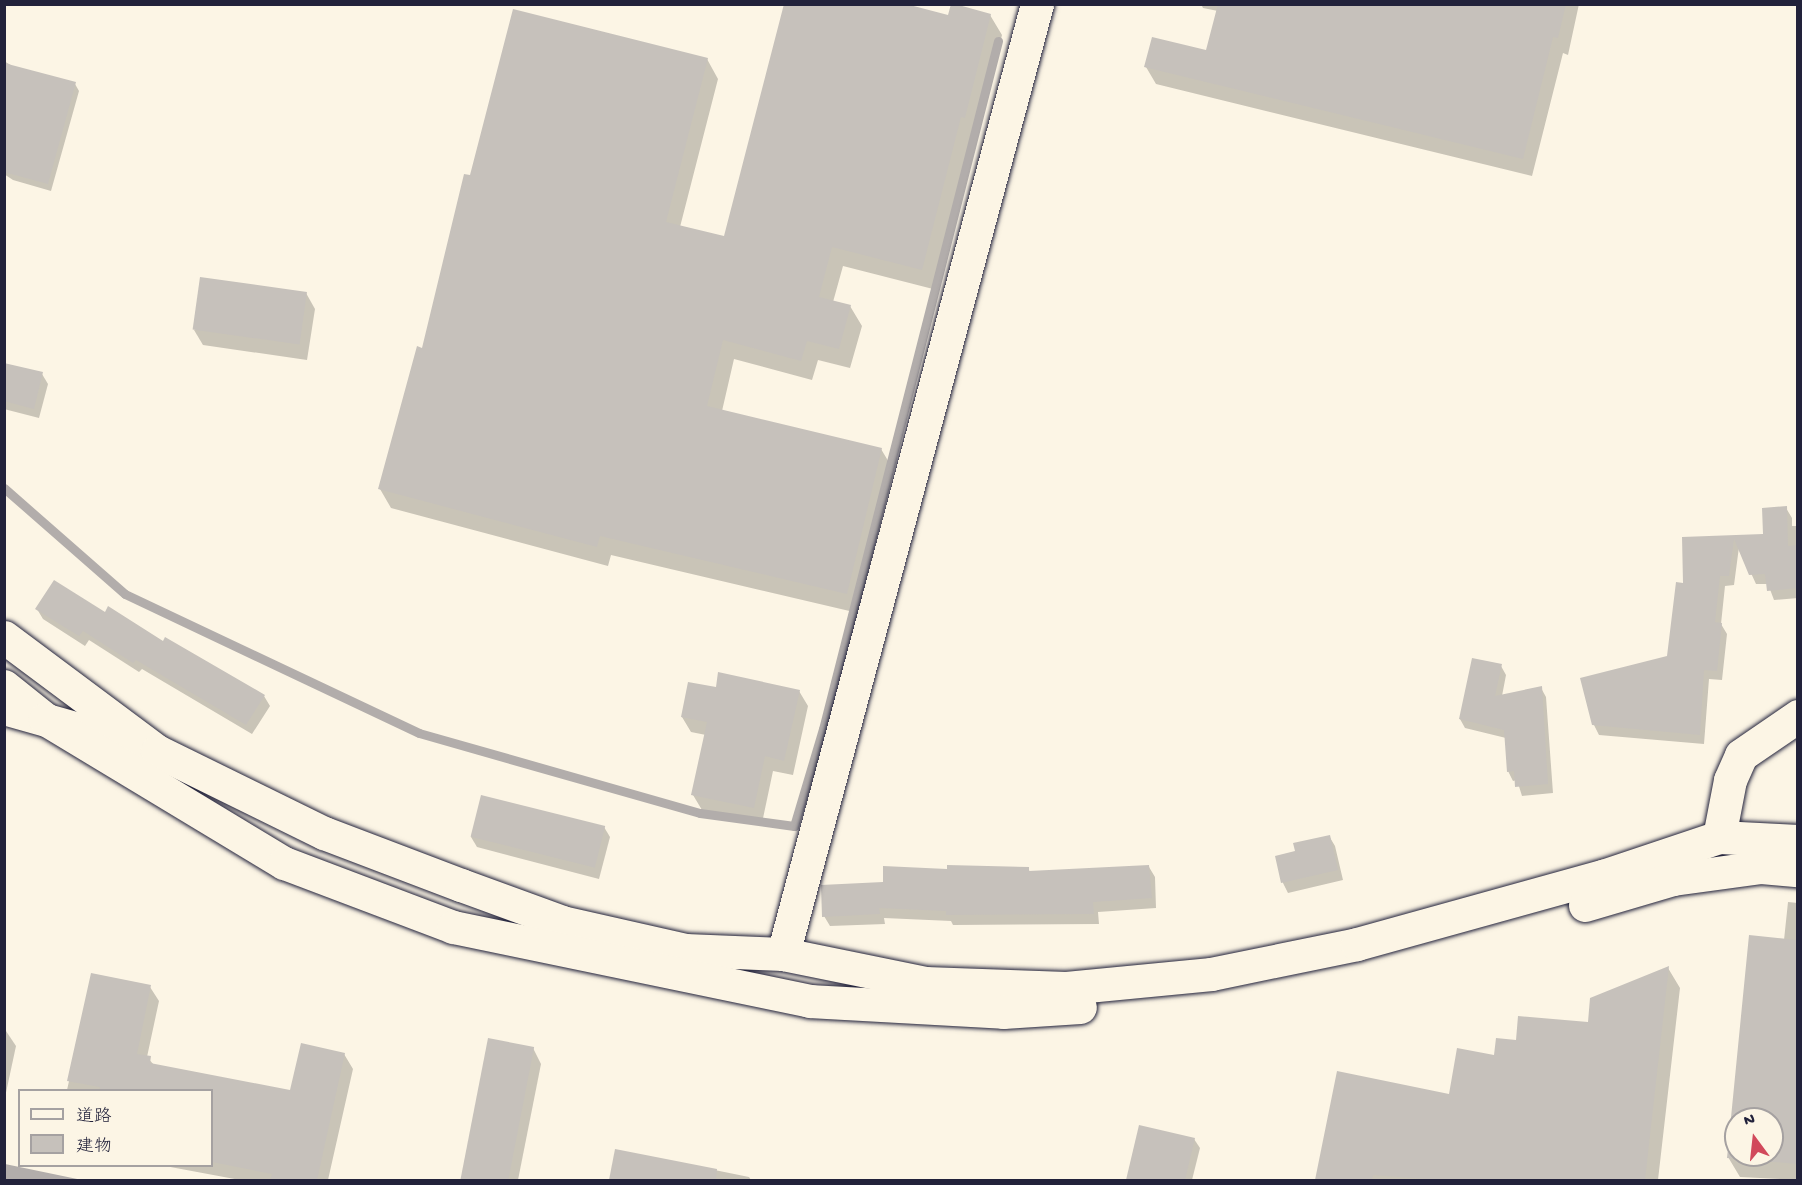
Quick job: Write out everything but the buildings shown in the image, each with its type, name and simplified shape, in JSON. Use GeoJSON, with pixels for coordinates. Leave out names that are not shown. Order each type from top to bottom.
{"type":"FeatureCollection","features":[{"type":"Feature","properties":{"kind":"street"},"geometry":{"type":"LineString","coordinates":[[783,954],[1037,4]]}},
{"type":"Feature","properties":{"kind":"street"},"geometry":{"type":"LineString","coordinates":[[4,637],[158,751],[324,833],[562,922],[685,950],[783,954],[925,983],[1066,988],[1211,974],[1369,941],[1603,876],[1719,837],[1797,841]]}},
{"type":"Feature","properties":{"kind":"street"},"geometry":{"type":"LineString","coordinates":[[4,686],[45,719],[284,862],[453,927],[809,1001],[1003,1012],[1171,1000],[1380,958],[1673,879],[1761,867],[1797,870]]}},
{"type":"Feature","properties":{"kind":"street"},"geometry":{"type":"LineString","coordinates":[[4,708],[158,751]]}},
{"type":"Feature","properties":{"kind":"street"},"geometry":{"type":"LineString","coordinates":[[1719,837],[1730,780],[1741,755],[1797,716]]}},
{"type":"Feature","properties":{"kind":"shaded area"},"geometry":{"type":"Polygon","coordinates":[[[5,1164],[82,1180],[5,1180],[5,1164]]]}},
{"type":"Feature","properties":{"kind":"waterway"},"geometry":{"type":"LineString","coordinates":[[4,488],[125,594],[419,733],[700,813],[794,826],[823,729],[998,41]]}}]}
